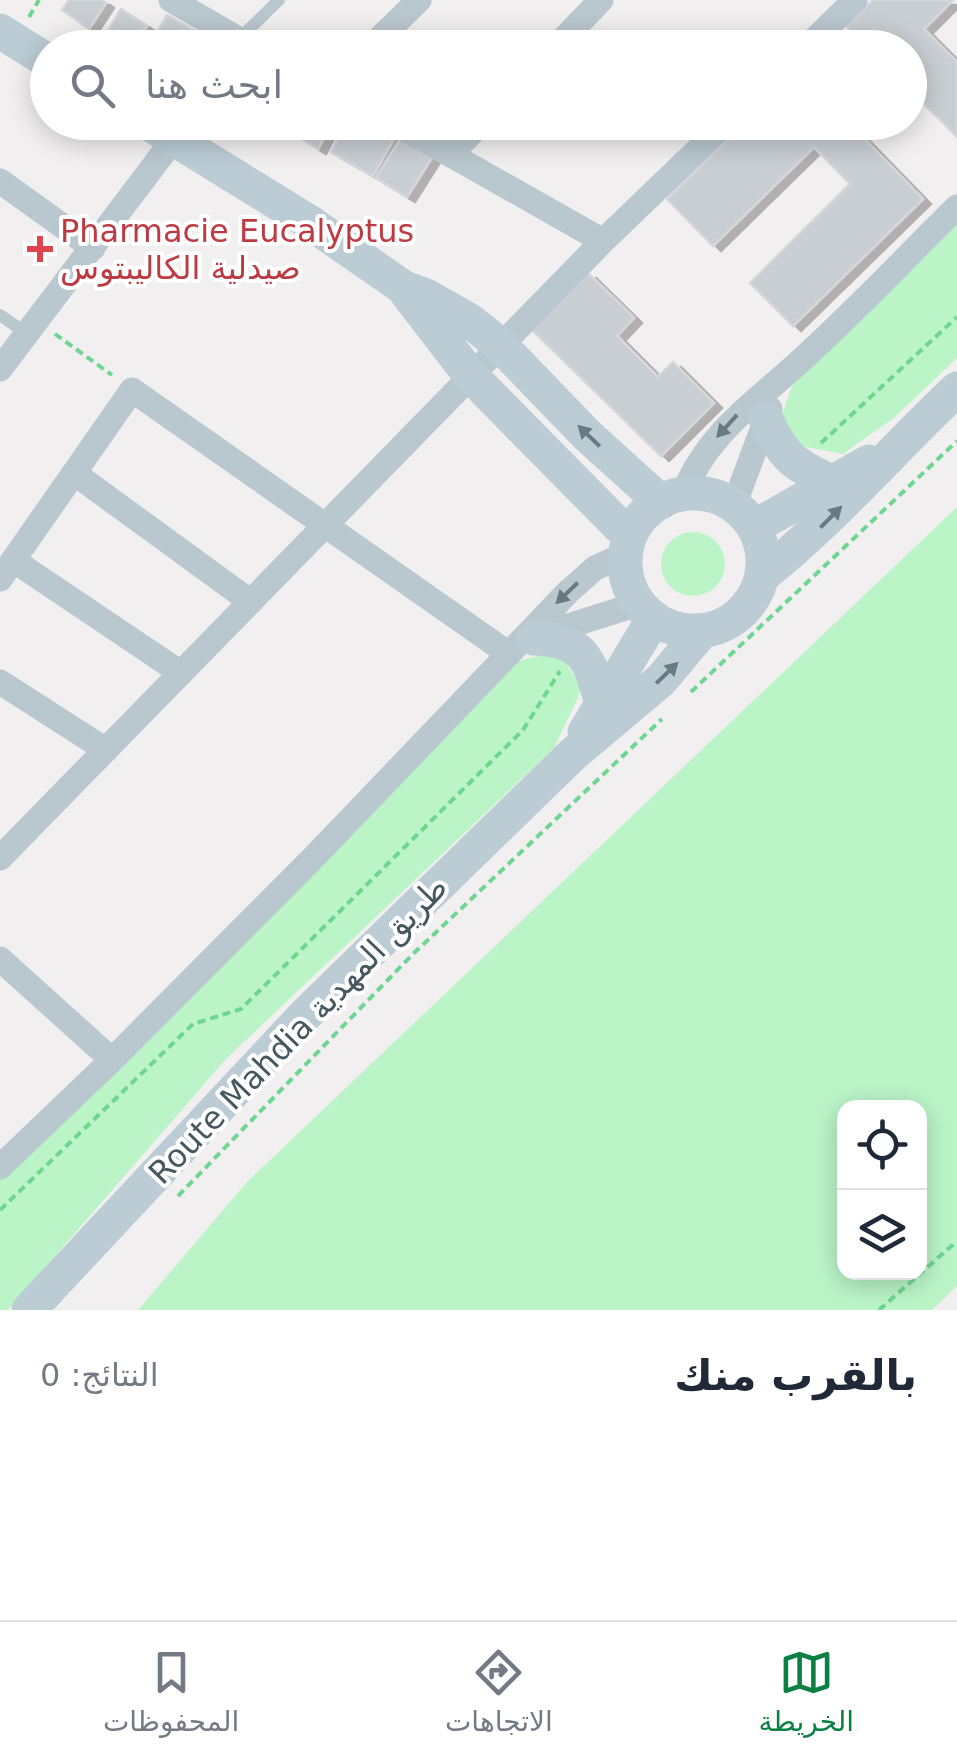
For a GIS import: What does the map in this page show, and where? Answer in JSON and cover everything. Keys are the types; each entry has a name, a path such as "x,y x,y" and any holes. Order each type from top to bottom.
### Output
{"street":[{"path":"171,0 224,30"},
{"path":"388,30 419,0"},
{"path":"572,30 601,0"},
{"path":"824,30 855,0"},
{"path":"0,31 30,50"},
{"path":"0,369 93,248 155,140"},
{"path":"175,140 312,224 404,288 444,305 500,345 587,435 672,497 706,493 744,516 763,553 762,576 754,596 741,613 723,625 702,631 680,630 646,611 625,575 627,546 638,520 672,497 739,413 787,373 957,207"},
{"path":"426,140 603,240"},
{"path":"452,154 465,140"},
{"path":"0,858 603,240 708,140"},
{"path":"0,181 93,248"},
{"path":"404,288 470,375 627,546"},
{"path":"744,516 766,418 787,373"},
{"path":"762,576 824,524 892,450 957,389"},
{"path":"181,673 4,564 132,390 327,524 521,645 563,640 576,646 593,671 602,703"},
{"path":"766,418 786,457 832,482"},
{"path":"744,516 832,482 892,450"},
{"path":"74,473 251,602"},
{"path":"0,1167 315,856 584,576 627,546"},
{"path":"521,645 578,621 646,611"},
{"name":"Route Mahdia طريق المهدية","path":"572,755 646,611"},
{"name":"Route Mahdia طريق المهدية","path":"29,1310 305,1015 572,755 661,680 702,631"},
{"path":"0,682 106,750"},
{"path":"0,959 112,1060"}],"lane":[{"path":"257,30 279,0"},
{"path":"0,315 32,327"}],"path":[{"path":"797,466 957,317"},
{"path":"32,327 132,390"},
{"path":"685,698 957,442"},
{"path":"0,1210 194,1024 241,1010 523,730 576,646"},
{"path":"178,1196 413,954 671,711"},
{"path":"879,1310 957,1240"}],"green space":[{"path":"957,220 957,358 895,417 843,454 791,444 782,415 792,386"},
{"path":"957,507 957,1286 932,1310 138,1310 247,1182"},
{"path":"693,532 715,542 725,564 715,586 693,596 671,586 661,564 671,542"},
{"path":"558,650 582,689 554,748 226,1059 8,1310 0,1310 0,1178 513,663"}],"building":[{"path":"69,0 106,3 89,29 62,10"},
{"path":"873,0 953,0 925,30 850,30 846,26"},
{"path":"121,9 147,26 144,30 108,30"},
{"path":"167,15 193,30 158,30"},
{"path":"927,32 957,62 957,137 927,107"},
{"path":"304,140 323,140 318,149"},
{"path":"337,140 393,140 373,176 331,152"},
{"path":"400,140 433,156 407,197 376,178"},
{"path":"727,140 866,140 923,199 793,326 750,283 850,184 814,147 713,246 667,199"},
{"path":"588,273 634,318 617,336 658,377 673,362 714,403 661,456 532,330"}],"place":[{"name":"Pharmacie Eucalyptus صيدلية الكاليبتوس","path":"40,249"}]}
